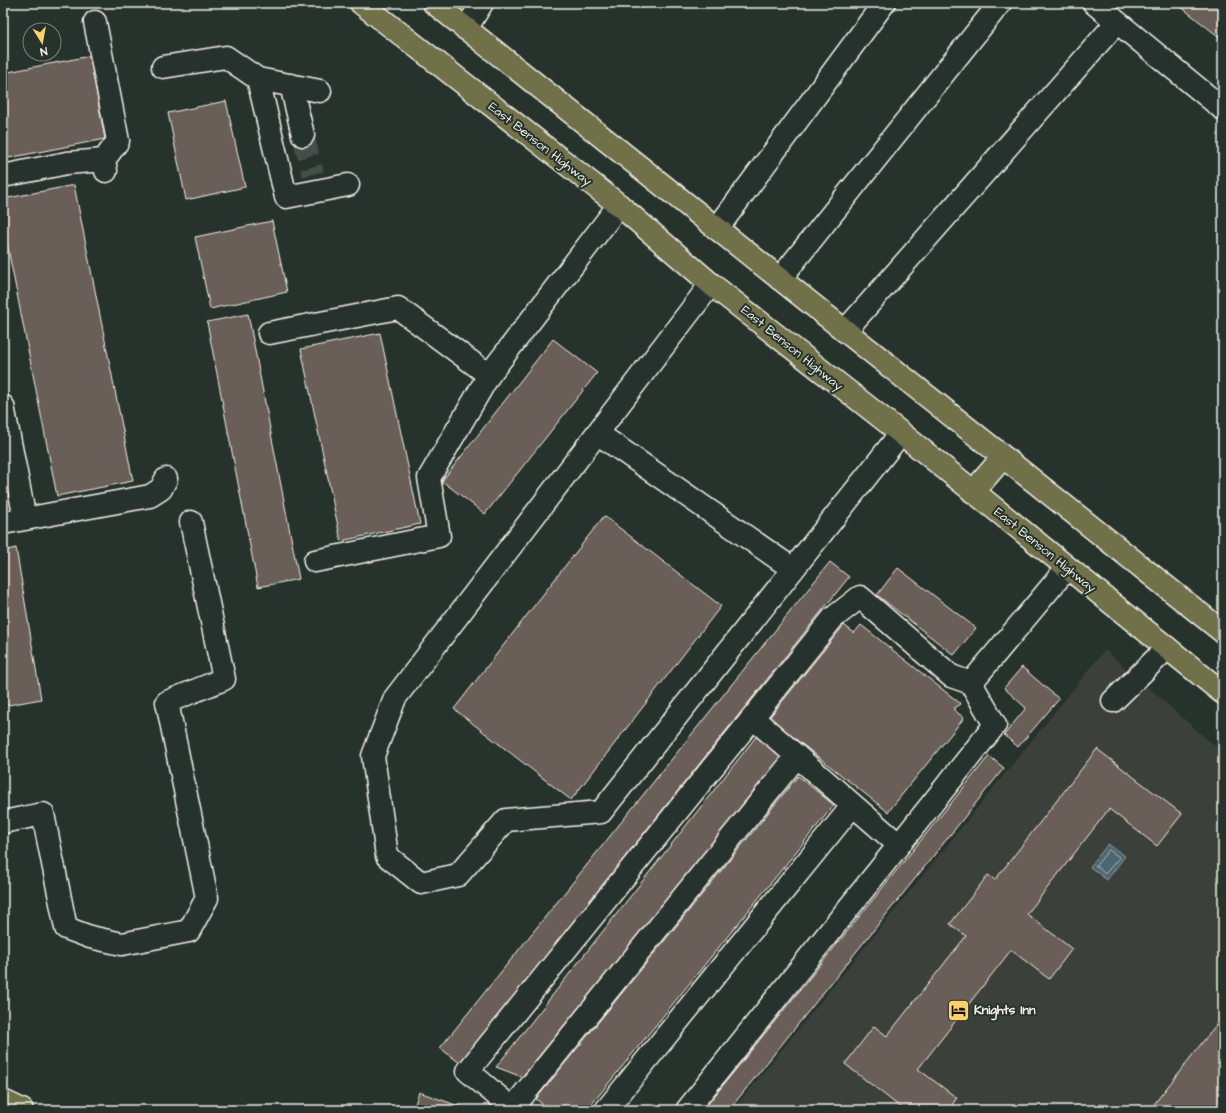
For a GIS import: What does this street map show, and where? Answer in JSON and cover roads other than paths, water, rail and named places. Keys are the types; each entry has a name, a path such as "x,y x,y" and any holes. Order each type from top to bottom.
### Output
{"main road":[{"name":"East Benson Highway","path":"361,3 619,206 711,284 900,433 1223,693"},
{"path":"434,3 1223,632"},
{"path":"973,492 1003,457"},
{"path":"3,1101 22,1110"}],"street":[{"path":"466,29 482,3"},
{"path":"717,229 884,3"},
{"path":"780,279 1000,3"},
{"path":"1094,3 1223,109"},
{"path":"3,176 67,163 105,165 118,141 95,22"},
{"path":"845,331 1117,22"},
{"path":"163,67 226,57 258,78 320,92"},
{"path":"258,78 286,197 315,183 348,186"},
{"path":"291,85 304,135"},
{"path":"315,561 439,536 429,478 489,376 619,206"},
{"path":"711,284 394,698 373,756 387,856 422,882 458,875 506,820 601,812 900,433"},
{"path":"270,333 398,308 489,376"},
{"path":"3,406 24,519"},
{"path":"597,433 793,570"},
{"path":"3,523 150,496 161,489 166,479"},
{"path":"3,822 43,814 66,928 90,937 122,944 189,931 207,898 167,702 224,679 191,522"},
{"path":"971,683 1067,568"},
{"path":"688,1110 996,725 971,683 951,676 860,596 833,618 468,1071 513,1109 797,756"},
{"path":"1113,702 1167,648"},
{"path":"753,718 899,845"},
{"path":"606,1110 853,805"}],"water":[{"path":"1108,844 1125,856 1107,880 1090,867"}],"tunnel":[{"path":"303,135 313,174"}],"place":[{"name":"Knights Inn","path":"959,1010"}]}
